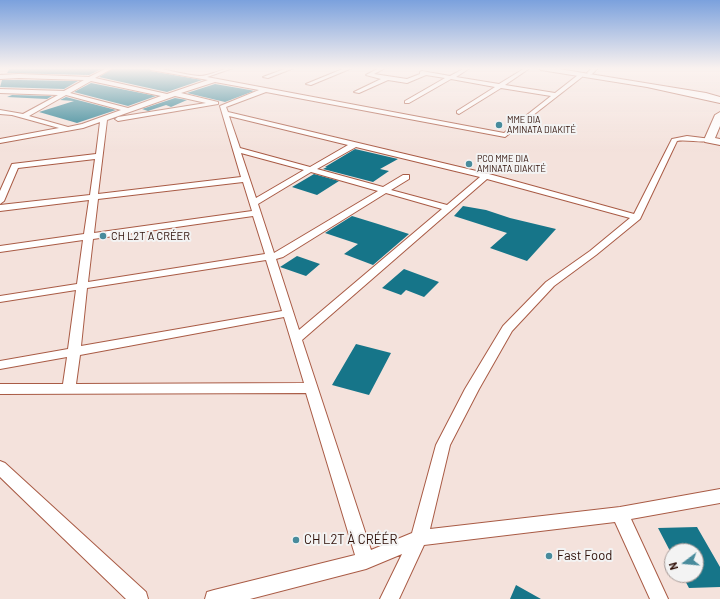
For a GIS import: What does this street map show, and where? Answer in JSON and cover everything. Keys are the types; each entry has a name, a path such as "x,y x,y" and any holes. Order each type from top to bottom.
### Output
{"street":[{"path":"24,116 60,96"},
{"path":"76,96 127,110"},
{"path":"0,141 83,126 104,120 167,96"},
{"path":"183,96 355,144 486,176 637,217"},
{"path":"104,120 222,107 250,96"},
{"path":"296,96 505,136 555,96"},
{"path":"407,102 418,96"},
{"path":"459,112 484,96"},
{"path":"706,96 720,100"},
{"path":"222,107 366,561"},
{"path":"0,112 24,116 69,128"},
{"path":"389,599 419,538 443,445 472,389 507,329 550,284 593,253 637,217 674,140 693,137 715,141 720,115"},
{"path":"69,389 104,120"},
{"path":"0,249 89,236 255,208 310,170 355,144"},
{"path":"236,149 448,208"},
{"path":"0,201 15,166 99,156"},
{"path":"296,339 486,176"},
{"path":"0,299 280,255 406,177"},
{"path":"0,208 246,179"},
{"path":"0,365 288,313"},
{"path":"0,389 312,388"},
{"path":"0,467 139,599"},
{"path":"214,599 366,561 419,538 620,514 720,496"},
{"path":"620,514 659,599"}],"building":[{"path":"10,96 52,96 47,99 7,97"},
{"path":"89,96 156,96 128,106"},
{"path":"199,96 241,96 225,102"},
{"path":"66,97 116,110 77,123 39,112 74,101 60,100"},
{"path":"175,98 187,100 171,107 166,105 148,111 142,109"},
{"path":"355,149 398,159 380,169 389,171 373,182 323,169"},
{"path":"314,174 339,181 317,195 292,187"},
{"path":"463,206 486,210 510,218 556,229 527,261 490,248 507,233 454,216"},
{"path":"352,216 409,234 373,265 344,254 358,244 325,233"},
{"path":"297,256 320,264 306,276 280,267"},
{"path":"404,269 439,282 424,297 406,290 401,295 382,288"},
{"path":"356,344 391,353 369,395 332,385"},
{"path":"697,527 720,567 720,587 689,588 686,583 704,583 704,543 666,543 658,528"},
{"path":"516,585 541,599 510,599"}],"place":[{"name":"MME DIA AMINATA DIAKITÉ","path":"499,125"},
{"name":"PCO MME DIA AMINATA DIAKITÉ","path":"469,164"},
{"name":"CH L2T A CRÉER","path":"103,236"},
{"name":"CH L2T À CRÉÉR","path":"296,540"},
{"name":"Fast Food","path":"549,556"}]}
